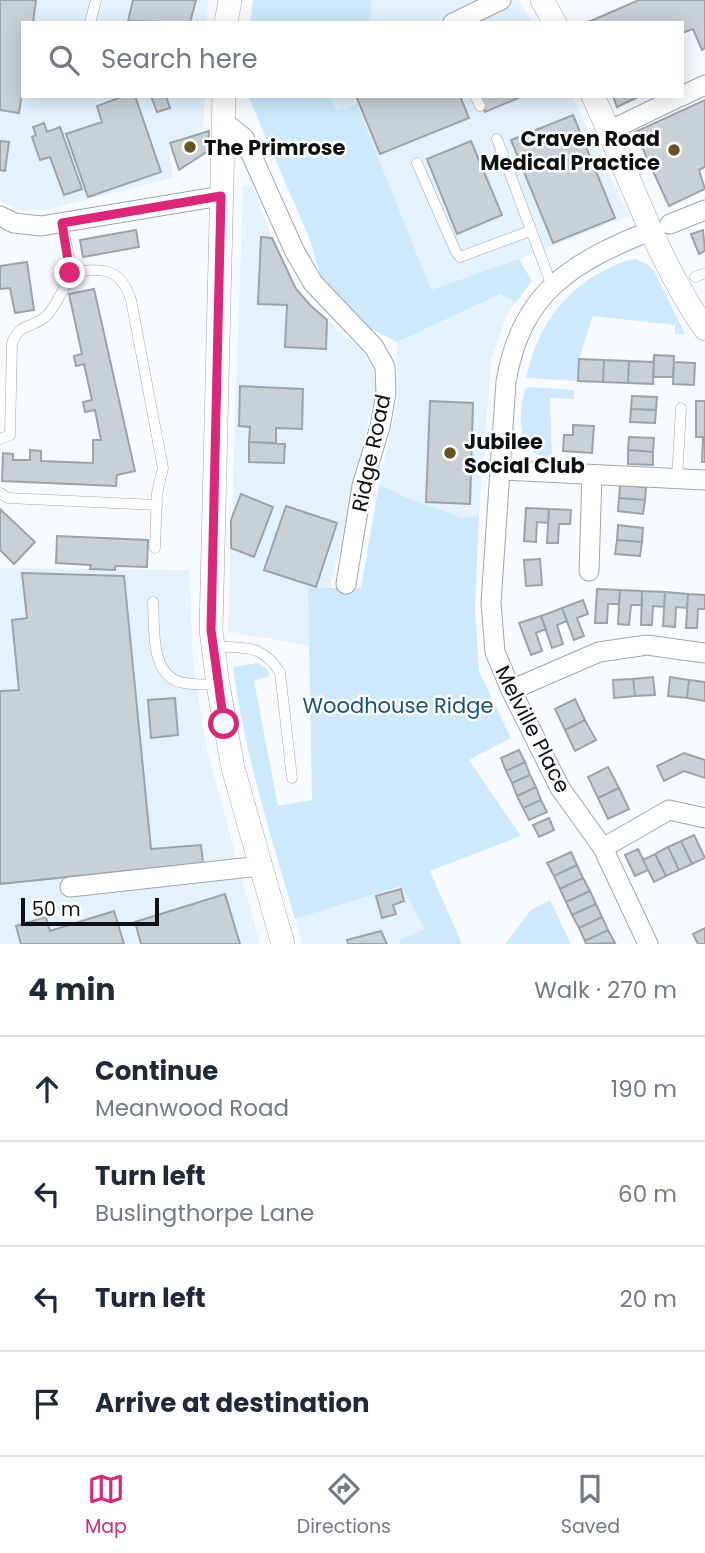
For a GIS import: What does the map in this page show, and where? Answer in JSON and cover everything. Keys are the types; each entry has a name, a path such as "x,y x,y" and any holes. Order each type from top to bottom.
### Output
{"street":[{"path":"226,21 230,0"},
{"path":"457,21 501,0"},
{"path":"542,0 554,21"},
{"path":"684,95 705,85"},
{"path":"225,98 211,630 233,768 282,944"},
{"path":"594,98 661,227 678,283 705,329"},
{"path":"609,131 678,98"},
{"name":"Ridge Road","path":"224,122 244,138 294,250 313,283 374,347 385,367 386,393 380,427 362,486 346,584"},
{"path":"0,216 14,223 41,226 221,196"},
{"name":"Melville Place","path":"648,944 603,848 559,788 511,691 495,652 491,603 506,382 510,356 521,327 544,293 567,273 600,251 705,210"},
{"path":"501,470 705,480"},
{"path":"589,571 592,475"},
{"path":"511,691 599,652 647,645 705,653"},
{"path":"603,848 669,810 705,818"},
{"path":"70,887 260,866"}],"lane":[{"path":"91,21 96,0"},
{"path":"497,139 552,286"},
{"path":"416,163 460,257 530,231"},
{"path":"0,439 10,435 12,343 16,333 24,326 46,318 53,310 70,273 62,223"},
{"path":"70,273 107,271 118,275 126,284 131,300 163,468 157,505 155,548"},
{"path":"677,479 681,408"},
{"path":"0,493 8,498 157,505"},
{"path":"153,602 157,659 168,676 181,683 218,685"},
{"path":"213,646 256,650 271,658 280,672 292,778"}],"shaded area":[{"path":"0,0 208,0 207,21 21,21 21,98 205,98 203,130 168,142 173,178 49,209 20,211 0,200"},
{"path":"372,0 518,0 532,21 370,21"},
{"path":"330,98 573,98 629,216 431,291 357,104 337,111"},
{"path":"243,185 252,185 272,238 296,289 311,306 361,349 372,368 376,390 330,588 308,589 309,646 228,631"},
{"path":"502,294 516,302 505,319 491,360 479,516 462,518 379,484 398,399 397,342"},
{"path":"0,568 189,570 193,659 206,747 260,944 0,944"},
{"path":"401,886 425,930 399,940 401,944 302,944 295,919"}],"green space":[{"path":"253,0 372,0 370,21 250,21"},
{"path":"249,98 330,98 337,111 357,104 431,290 519,259 532,281 516,302 501,294 397,342 367,327 321,278 310,240"},
{"path":"636,259 654,271 685,334 675,334 675,325 593,316 579,359 578,381 526,378 544,329 563,302 589,279 628,260"},
{"path":"525,389 574,390 574,399 550,398 552,458 540,456 532,450 522,433 521,411"},
{"name":"Woodhouse Ridge","path":"379,484 462,518 479,516 475,608 479,671 511,738 469,760 521,836 430,871 462,944 401,944 399,940 425,929 401,886 295,919 259,794 238,699 233,667 258,663 267,669 270,676 254,681 278,806 312,800 308,588 361,588"},
{"path":"550,900 571,944 505,944 531,910"}],"building":[{"path":"0,0 36,0 33,21 21,21 19,113 0,110"},
{"path":"133,0 196,0 191,21 128,21"},
{"path":"639,0 705,0 705,48 702,50 693,29 684,32 684,21 591,21"},
{"path":"119,98 136,98 161,172 88,197 66,134 102,122 97,106"},
{"path":"152,98 167,98 170,108 157,112"},
{"path":"357,98 461,98 469,118 380,154"},
{"path":"479,98 518,98 485,112"},
{"path":"614,98 636,98 617,107"},
{"name":"Craven Road Medical Practice","path":"705,100 705,167 699,170 705,189 669,206 635,132"},
{"path":"573,115 615,218 553,243 511,140"},
{"path":"44,123 47,132 60,127 82,189 64,195 50,157 40,160 32,137 36,135 33,127"},
{"name":"The Primrose","path":"209,131 208,151 179,170 170,143"},
{"path":"0,141 9,142 5,171 0,170"},
{"path":"471,141 502,215 457,234 427,159"},
{"path":"136,230 139,247 83,257 80,240"},
{"path":"703,230 705,251 699,254 691,234"},
{"path":"261,237 272,238 296,289 327,320 326,349 285,347 287,305 258,304"},
{"path":"27,262 34,310 15,313 10,288 0,289 0,266"},
{"path":"94,289 135,471 117,475 116,486 2,481 3,453 13,454 13,460 30,460 30,450 41,451 41,461 93,463 93,440 101,440 95,410 85,412 83,402 92,400 84,364 76,366 74,356 82,354 69,294"},
{"path":"654,355 674,356 673,377 653,377"},
{"path":"579,359 604,360 603,382 578,381"},
{"path":"604,360 629,361 628,383 603,382"},
{"path":"629,361 654,362 653,384 628,383"},
{"path":"674,362 695,363 694,385 673,384"},
{"path":"240,386 303,389 302,429 276,428 276,443 249,442 250,427 239,426"},
{"path":"632,396 657,397 656,410 631,409"},
{"name":"Jubilee Social Club","path":"430,401 473,403 470,504 426,502"},
{"path":"696,401 705,401 705,462 702,462 703,437 696,437"},
{"path":"631,409 656,410 655,423 630,422"},
{"path":"573,425 594,426 592,453 563,451 564,435 573,435"},
{"path":"629,437 654,438 653,452 628,450"},
{"path":"249,442 285,444 284,463 249,462"},
{"path":"628,450 653,452 653,465 628,464"},
{"path":"620,485 646,487 645,500 619,498"},
{"path":"241,494 273,507 254,557 231,548 231,520"},
{"path":"619,498 645,500 643,514 618,511"},
{"path":"286,506 337,523 316,587 264,570"},
{"path":"526,508 549,509 548,523 537,522 536,542 524,541"},
{"path":"0,509 35,542 14,564 0,550"},
{"path":"549,509 571,510 570,524 559,524 558,543 547,543"},
{"path":"618,525 643,528 642,542 617,540"},
{"path":"57,536 148,540 147,567 115,566 115,570 90,569 91,565 56,563"},
{"path":"617,540 642,542 640,556 615,554"},
{"path":"540,559 542,585 526,586 524,560"},
{"path":"22,573 124,576 151,849 201,845 203,863 0,884 0,691 19,690 12,620 27,618"},
{"path":"597,589 620,590 619,604 608,604 607,623 595,623"},
{"path":"620,590 642,591 642,605 631,605 629,625 618,624"},
{"path":"642,591 665,592 664,607 653,606 652,625 641,625"},
{"path":"665,592 688,594 687,608 676,607 675,627 663,626"},
{"path":"688,594 705,595 705,609 698,609 697,628 686,628"},
{"path":"583,600 588,614 577,618 584,636 574,640 562,608"},
{"path":"562,608 567,621 557,625 563,644 552,648 541,616"},
{"path":"541,616 546,629 536,633 542,651 531,655 519,623"},
{"path":"653,677 655,695 635,696 633,679"},
{"path":"670,677 689,680 687,698 668,696"},
{"path":"633,679 635,696 614,698 613,680"},
{"path":"689,680 705,682 705,701 687,698"},
{"path":"175,698 178,735 151,738 148,700"},
{"path":"575,699 585,720 565,730 555,709"},
{"path":"585,720 596,740 575,751 565,730"},
{"path":"519,750 525,762 506,771 501,758"},
{"path":"684,753 705,760 705,778 684,771 664,781 657,766"},
{"path":"525,762 530,775 512,783 506,771"},
{"path":"608,767 619,788 598,798 588,777"},
{"path":"530,775 536,787 517,796 512,783"},
{"path":"536,787 541,800 523,808 517,796"},
{"path":"619,788 629,809 608,819 598,798"},
{"path":"541,800 547,812 529,820 523,808"},
{"path":"549,818 554,830 539,837 533,825"},
{"path":"694,835 705,858 692,864 681,841"},
{"path":"681,841 692,864 679,870 668,847"},
{"path":"668,847 679,870 666,876 655,854"},
{"path":"638,849 648,870 635,876 625,855"},
{"path":"571,852 577,865 554,876 547,863"},
{"path":"655,854 666,876 654,882 643,860"},
{"path":"577,865 583,878 560,889 554,876"},
{"path":"583,878 590,891 566,902 560,889"},
{"path":"401,889 404,901 393,905 396,914 382,918 376,896"},
{"path":"590,891 596,904 572,915 566,902"},
{"path":"225,894 240,944 141,944 135,922"},
{"path":"596,904 602,917 579,928 572,915"},
{"path":"114,911 124,944 21,944 16,926 46,917 50,931"},
{"path":"602,917 608,930 585,941 579,928"},
{"path":"705,928 705,944 698,944 693,934"},
{"path":"608,930 615,943 586,944 585,941"},
{"path":"381,931 387,944 348,944 347,940"}],"place":[{"name":"The Primrose","path":"190,147"},
{"name":"Craven Road Medical Practice","path":"674,150"},
{"name":"Jubilee Social Club","path":"450,453"}],"route":[{"path":"70,273 62,223 221,196 211,630 224,724"}]}
